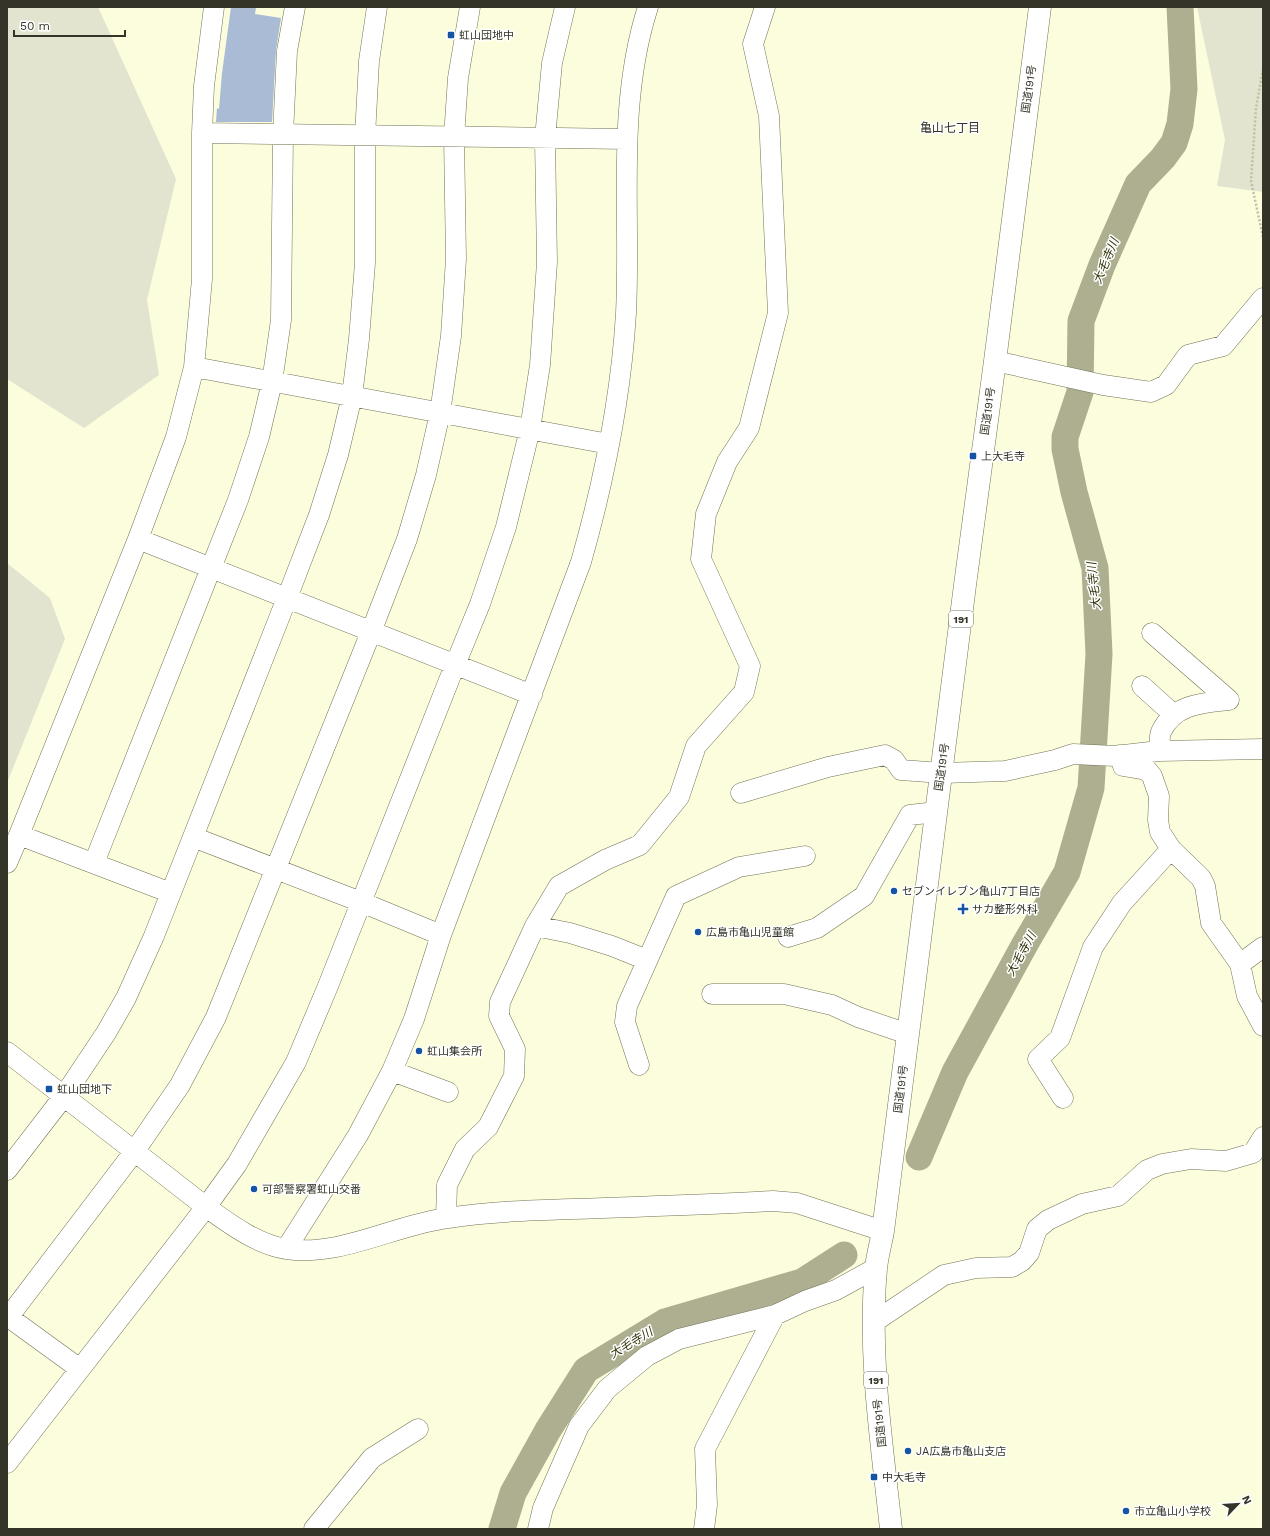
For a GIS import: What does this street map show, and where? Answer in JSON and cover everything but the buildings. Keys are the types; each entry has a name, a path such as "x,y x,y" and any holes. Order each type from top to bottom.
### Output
{"highway":[{"name":"国道191号","path":"890,1529 877,1392 874,1322 876,1268 883,1230 1040,7"}],"street":[{"path":"7,863 20,835 138,539 176,437 194,367 202,279 202,133 204,86 214,7"},
{"path":"94,863 238,500 259,437 272,382 281,320 283,134 287,51 295,7"},
{"path":"7,1170 64,1096 106,1033 126,998 171,894 287,598 319,515 338,456 352,396 359,339 365,263 364,136 369,61 377,7"},
{"path":"80,1369 8,1317 134,1152 180,1085 216,1017 371,632 407,538 426,475 440,413 451,336 456,259 454,137 458,78 470,7"},
{"path":"7,1463 206,1207 237,1164 296,1062 328,986 454,665 480,604 506,527 530,429 540,365 547,262 545,138 552,64 565,7"},
{"path":"286,1249 358,1135 392,1071 414,1019 441,936 581,562 597,506 621,379 626,313 628,237 626,139 628,108 635,60 648,7"},
{"path":"446,1218 447,1185 465,1149 488,1127 514,1076 515,1049 499,1016 500,1002 535,926 559,886 605,860 640,845 679,797 696,746 744,692 750,666 701,559 706,514 727,462 749,428 778,312 769,116 753,44 765,7"},
{"path":"202,133 626,139"},
{"path":"995,361 1103,385 1151,392 1166,385 1188,356 1196,352 1223,346 1263,298"},
{"path":"194,367 609,444"},
{"path":"138,539 532,695"},
{"path":"1152,633 1229,700 1197,704 1173,714 1161,733 1159,751"},
{"path":"1142,686 1173,714"},
{"path":"740,793 828,767 885,755 894,760 901,770 942,773 1005,770 1055,760 1073,754 1118,756 1159,751 1263,749"},
{"path":"1118,756 1122,766 1147,770 1152,776 1159,796 1158,820 1160,832 1171,849 1201,878 1205,886 1211,923 1240,964 1247,996 1263,1026"},
{"path":"788,937 817,928 864,896 910,815 936,812"},
{"path":"20,835 171,894"},
{"path":"193,837 361,902 441,936"},
{"path":"1063,1098 1038,1059 1060,1038 1092,947 1122,903 1171,849"},
{"path":"639,1065 625,1022 627,1006 676,896 740,867 805,856"},
{"path":"535,926 570,933 612,946 647,960"},
{"path":"1240,964 1263,947"},
{"path":"712,994 784,994 832,1005 858,1018 908,1034"},
{"path":"7,1052 206,1207 256,1239 286,1249 321,1250 350,1245 417,1224 446,1218 499,1212 773,1201 797,1203 883,1230"},
{"path":"392,1071 448,1092"},
{"path":"874,1322 944,1275 976,1268 1012,1267 1022,1261 1029,1253 1037,1229 1048,1220 1082,1204 1118,1196 1147,1170 1162,1164 1192,1159 1226,1161 1253,1153 1263,1137"},
{"path":"538,1529 543,1508 579,1426 607,1389 647,1356 679,1338 775,1315 805,1301 836,1290 876,1268"},
{"path":"704,1529 707,1505 705,1449 713,1431 775,1315"},
{"path":"314,1529 372,1458 418,1429"}],"path":[{"path":"1263,69 1256,108 1251,181 1263,237"}],"green space":[{"path":"7,7 98,7 176,179 147,300 159,375 84,428 7,379"},
{"path":"1197,7 1263,7 1263,192 1217,186 1225,140"},
{"path":"7,563 50,598 65,639 7,783"}],"waterway":[{"name":"大毛寺川","path":"919,1157 955,1072 1025,944 1067,872 1091,788 1099,654 1095,568 1074,492 1065,449 1065,437 1080,392 1081,321 1102,265 1138,184 1163,158 1174,143 1180,124 1184,89 1180,7"},
{"name":"大毛寺川","path":"502,1529 513,1493 548,1430 586,1370 665,1322 802,1282 844,1255"}],"place":[{"name":"虹山団地中","path":"451,35"},
{"name":"上大毛寺","path":"973,456"},
{"name":"セブンイレブン亀山7丁目店","path":"894,891"},
{"name":"サカ整形外科","path":"963,909"},
{"name":"広島市亀山児童館","path":"698,932"},
{"name":"虹山集会所","path":"419,1051"},
{"name":"虹山団地下","path":"49,1089"},
{"name":"可部警察署虹山交番","path":"254,1189"},
{"name":"JA広島市亀山支店","path":"908,1451"},
{"name":"中大毛寺","path":"874,1477"},
{"name":"市立亀山小学校","path":"1126,1511"}],"district":[{"name":"亀山七丁目","path":"950,128"}]}
